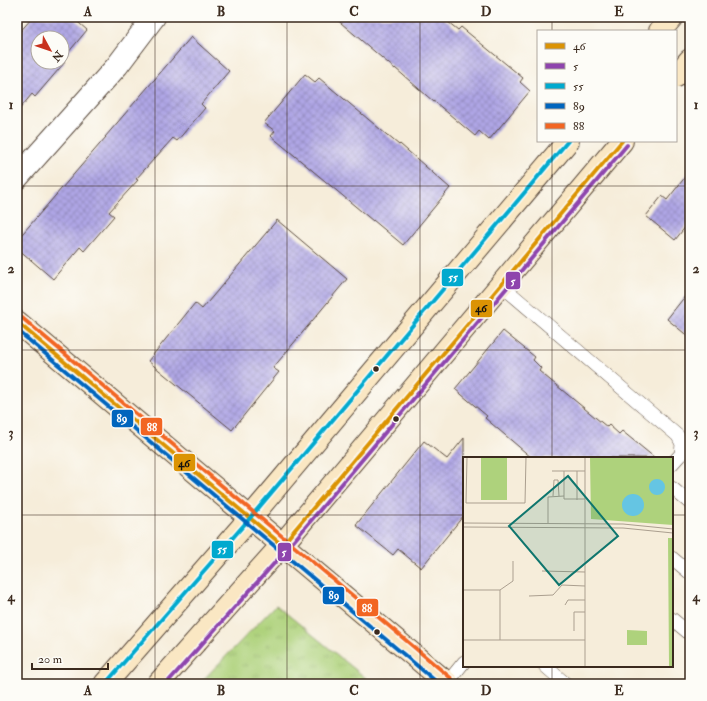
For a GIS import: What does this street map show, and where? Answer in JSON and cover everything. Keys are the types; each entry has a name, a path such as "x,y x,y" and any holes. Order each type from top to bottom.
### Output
{"main road":[{"path":"661,30 672,17"},
{"path":"677,75 690,60"},
{"path":"105,684 250,518 567,142"},
{"path":"158,684 282,545 621,142"},
{"path":"17,322 447,684"}],"street":[{"path":"17,178 117,66 154,17"}],"lane":[{"path":"500,285 678,436 682,444 681,454 673,463"},
{"path":"673,489 690,503"},
{"path":"673,559 690,573"},
{"path":"673,620 690,634"},
{"path":"447,684 463,663"},
{"path":"546,667 566,684"}],"green space":[{"path":"276,605 373,684 199,684"}],"building":[{"path":"33,17 72,17 87,30 70,50 70,30 30,30 30,70 58,70 35,97 32,94 17,112 17,35"},
{"path":"334,17 442,17 458,30 461,27 523,78 520,82 530,91 489,140 479,131 475,136"},
{"path":"191,37 229,71 201,104 205,108 177,141 173,138 109,212 114,216 84,251 80,247 53,279 17,248 17,240"},
{"path":"305,74 315,82 319,78 399,145 400,144 450,188 403,245 271,136 275,131 264,123"},
{"path":"690,171 690,221 675,240 646,216 662,196 667,200"},
{"path":"277,220 347,279 273,368 279,372 232,430 148,361 195,303 202,309"},
{"path":"690,290 690,338 667,319"},
{"path":"503,331 535,357 533,360 541,368 539,371 607,427 609,425 619,434 622,431 654,457 531,457 485,418 487,416 455,389"},
{"path":"464,438 463,516 421,568 398,549 393,555 356,525 424,441 447,459"}],"transit line":[{"name":"55","path":"105,684 250,518 567,142"},
{"name":"46","path":"17,322 282,545 621,142"},
{"name":"5","path":"166,684 287,549 627,145"},
{"name":"88","path":"21,317 452,679"},
{"name":"89","path":"17,330 439,684"}]}
